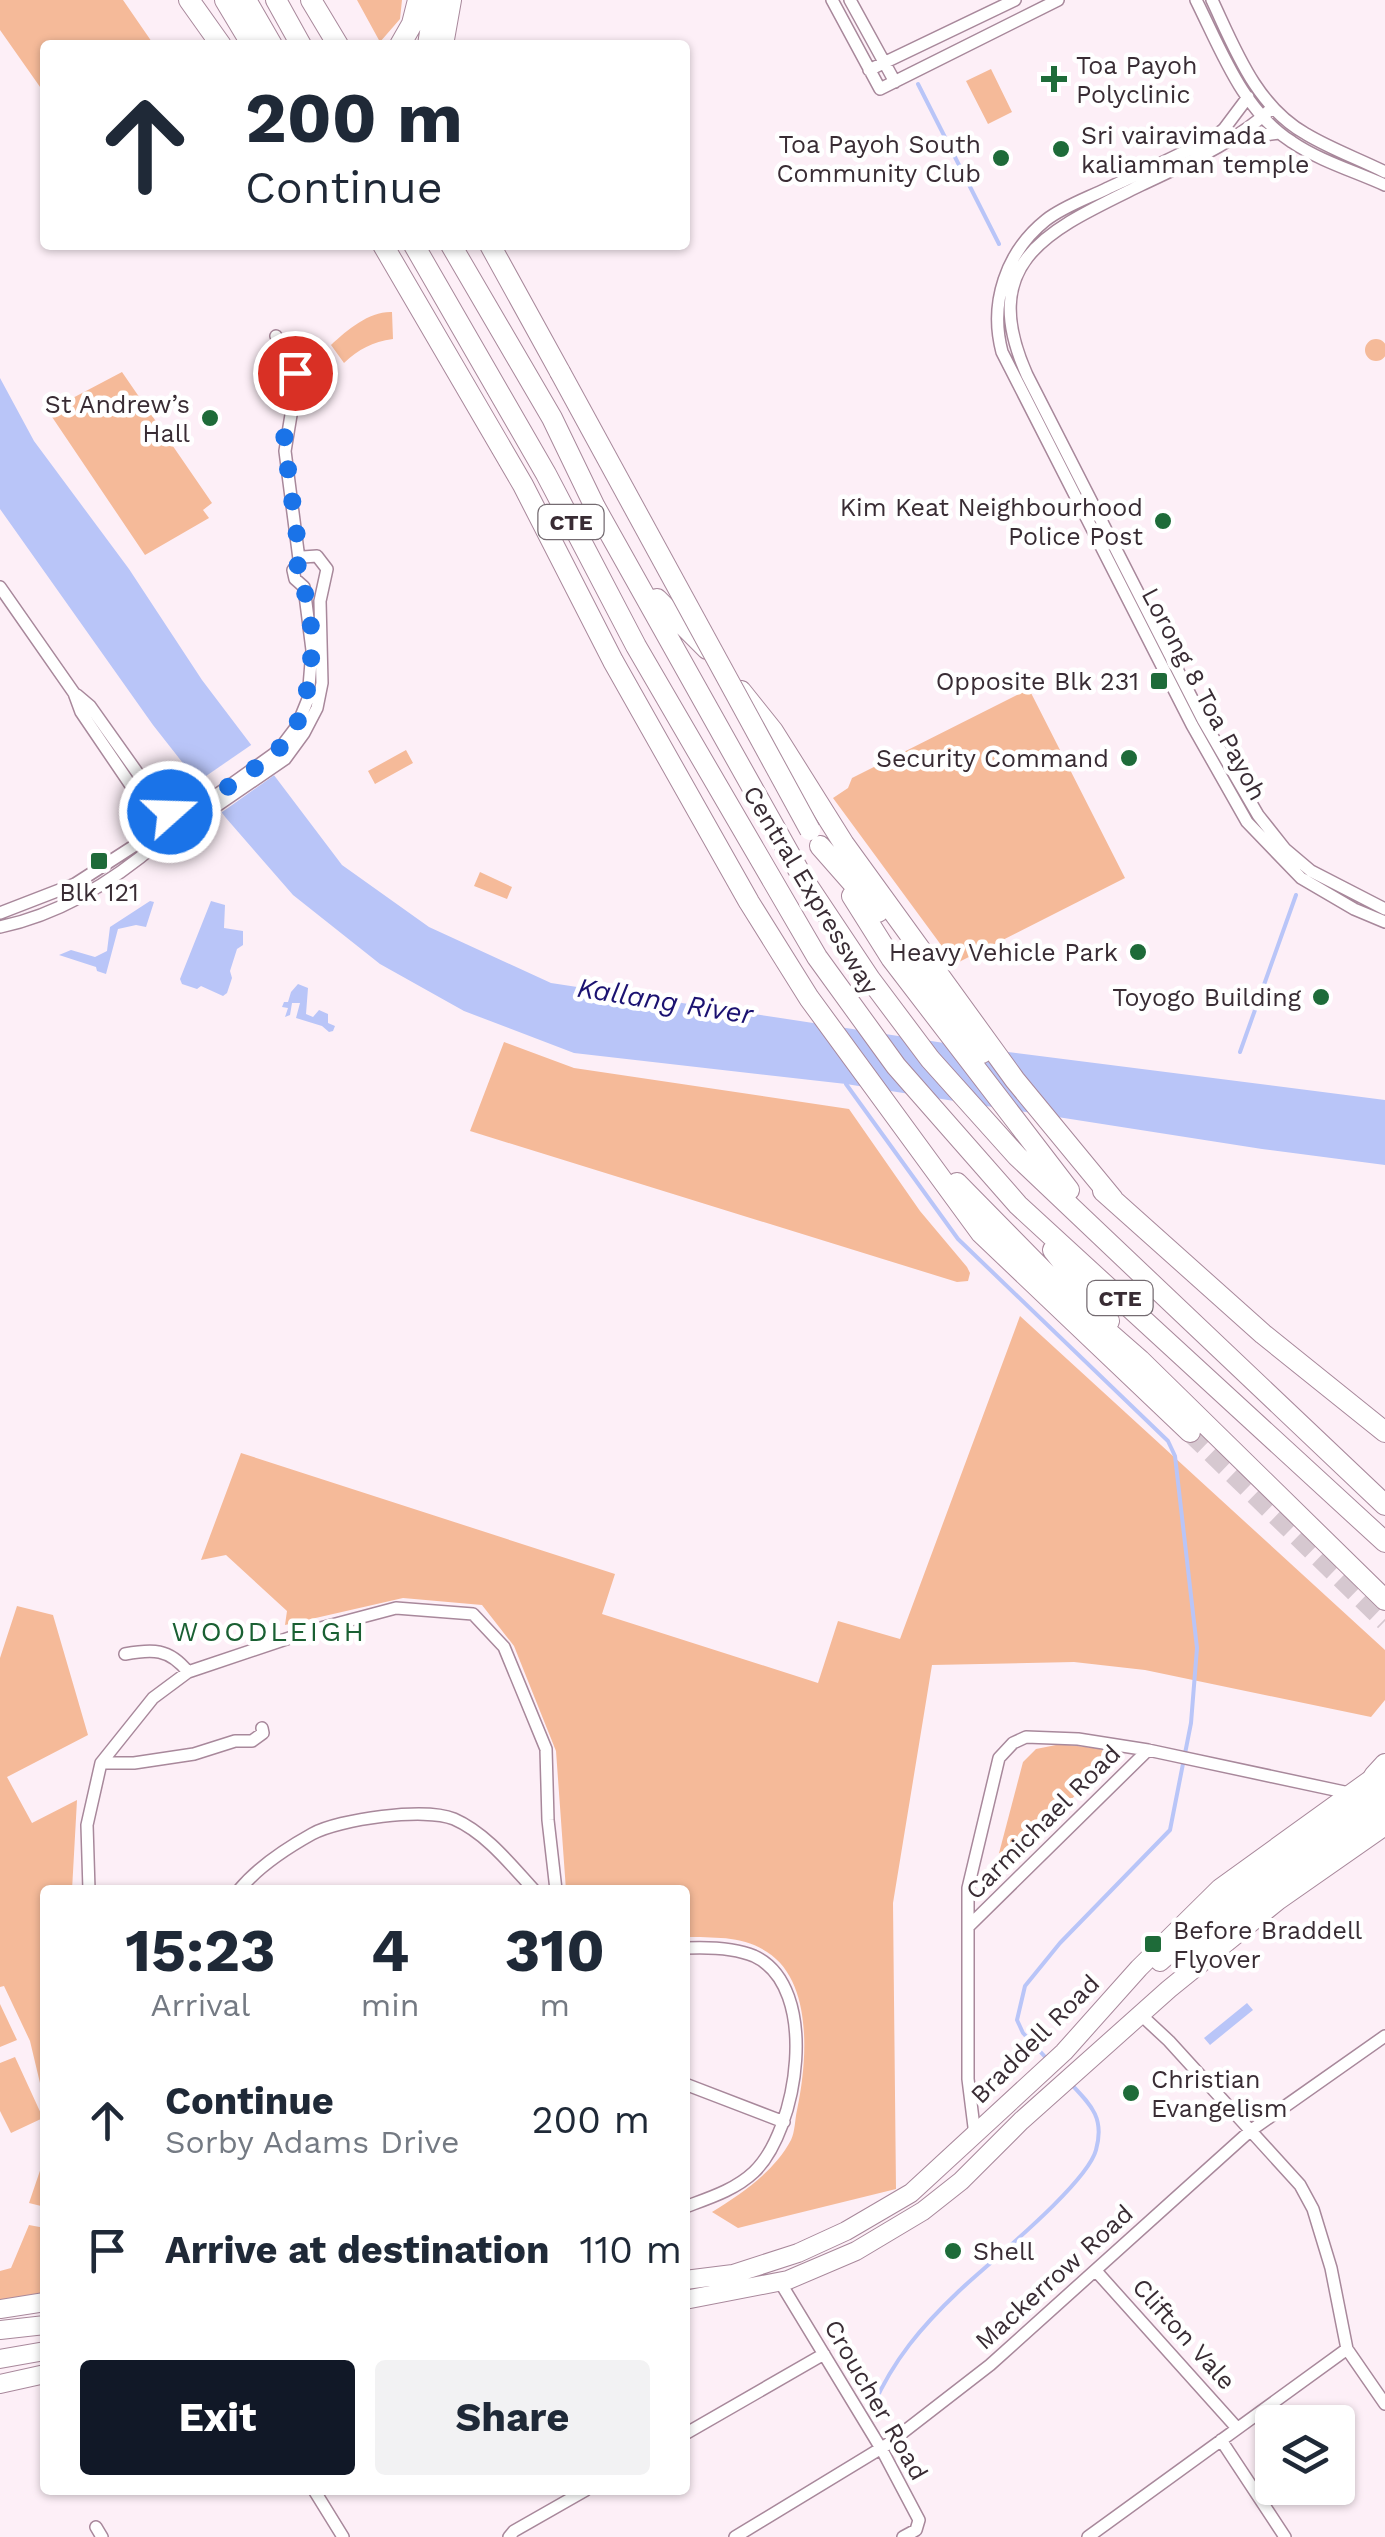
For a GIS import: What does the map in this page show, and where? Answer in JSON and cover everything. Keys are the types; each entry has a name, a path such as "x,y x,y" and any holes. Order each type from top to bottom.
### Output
{"highway":[{"path":"189,0 217,40"},
{"path":"225,0 249,40"},
{"path":"246,0 269,40"},
{"path":"276,0 298,40"},
{"path":"311,0 335,40"},
{"path":"403,40 418,0"},
{"path":"429,40 436,0"},
{"path":"444,40 452,0"},
{"path":"387,250 522,485 613,662 809,998 980,1233 1190,1432"},
{"name":"Central Expressway","path":"417,250 546,474 636,646 836,986 896,1066 1018,1205 1385,1542"},
{"name":"Central Expressway","path":"455,250 552,418 595,507 804,880 870,979 930,1059 1021,1147"},
{"path":"493,250 815,838 1015,1080 1062,1144 1112,1199 1263,1334 1385,1432"},
{"path":"595,507 611,520 661,607 698,638 773,731 844,844 1021,1147"},
{"path":"908,1130 1077,1305 1140,1360 1385,1600"},
{"name":"CTE","path":"1021,1147 1118,1250 1385,1505"},
{"path":"1018,1205 1140,1360"}],"main road":[{"name":"Braddell Road","path":"690,2299 780,2282 856,2251 923,2211 961,2181 1021,2121 1138,1968 1220,1888 1350,1793 1382,1775"},
{"path":"1061,2071 1230,1900 1330,1824 1382,1775"},
{"path":"1061,2071 1242,1911 1385,1807"},
{"name":"Braddell Road","path":"690,2279 733,2274 770,2263 846,2231 911,2193 975,2135 1140,2014 1270,1907 1385,1826"},
{"path":"0,2308 40,2303"},
{"path":"0,2330 40,2325"},
{"path":"0,2359 40,2352"},
{"path":"0,2384 40,2375"}],"street":[{"path":"832,0 880,89 1058,0"},
{"path":"850,0 895,82"},
{"path":"869,70 1015,0"},
{"path":"1196,0 1239,86 1262,118 1279,133 1322,158 1385,185"},
{"path":"1212,0 1252,82 1272,108 1302,132 1385,172"},
{"name":"Lorong 8 Toa Payoh","path":"1248,97 1214,137 1063,209 1035,230 1008,268 999,296 997,333 1002,352 1192,726 1248,822 1262,842 1301,878 1354,910 1385,922"},
{"name":"Lorong 8 Toa Payoh","path":"1272,108 1230,140 1070,221 1041,240 1029,254 1012,289 1011,322 1016,349 1196,705 1258,815 1285,849 1311,871 1385,908"},
{"path":"1230,140 1279,133"},
{"path":"276,336 297,378 284,439 300,559 294,575 304,588 312,650 308,699 282,755"},
{"path":"0,927 82,897 127,870 156,831 160,814 181,817 215,808 282,755 317,708 322,683 320,602 327,572 324,562 312,555 300,559"},
{"path":"304,588 323,583"},
{"path":"0,587 161,806 181,817"},
{"path":"74,692 81,712 156,831 170,843 179,840 181,817"},
{"path":"0,913 75,884 156,831"},
{"path":"90,1885 87,1825 101,1763 153,1698 188,1672 396,1608 473,1614 504,1647 546,1748 555,1885"},
{"path":"125,1654 155,1648 170,1655 188,1672"},
{"name":"Carmichael Road","path":"975,2135 968,2079 968,1888 1004,1750 1013,1742 1038,1736 1148,1750 1350,1793"},
{"path":"101,1763 134,1763 194,1754 235,1741"},
{"name":"Carmichael Road","path":"969,1926 1148,1750"},
{"path":"243,1885 253,1873 315,1832 404,1812 453,1819 496,1849 529,1885"},
{"path":"690,1948 716,1947 756,1957 782,1982 796,2027 794,2076 781,2133 755,2172 725,2192 690,2204"},
{"path":"1140,2014 1300,2185 1313,2210 1331,2268 1347,2349 1385,2404"},
{"name":"Mackerrow Road","path":"735,2537 882,2450 990,2364 1250,2131 1385,2036"},
{"path":"690,2086 784,2122"},
{"name":"Clifton Vale","path":"1096,2272 1238,2428"},
{"name":"Croucher Road","path":"780,2282 882,2450 919,2520 916,2530 903,2537"},
{"name":"Clifton Vale","path":"1088,2537 1106,2532 1221,2440 1347,2349"},
{"path":"690,2431 824,2354"},
{"path":"1221,2440 1286,2537"},
{"path":"317,2495 342,2537"},
{"path":"509,2537 577,2495"}],"shaded area":[{"path":"0,0 123,0 151,40 40,40 40,87 0,30"},
{"path":"357,0 402,0 400,19 379,40"},
{"path":"991,69 1012,112 988,124 966,81"},
{"path":"392,312 393,339 366,347 344,363 331,345 368,318"},
{"path":"1368,342 1384,342 1384,358 1368,358"},
{"path":"122,372 212,503 203,510 209,518 145,555 48,411"},
{"path":"1029,689 1125,878 955,964 833,798 848,788 852,778"},
{"path":"406,750 413,763 375,784 368,771"},
{"path":"480,872 512,887 507,899 474,886"},
{"path":"504,1042 574,1068 849,1109 920,1211 967,1267 968,1281 957,1282 470,1131"},
{"path":"1020,1316 1385,1650 1385,1700 1371,1717 1145,1670 1074,1662 932,1665 893,1903 896,2189 738,2228 712,2212 766,2172 784,2152 794,2129 803,2070 803,2025 793,1983 782,1965 748,1943 690,1937 690,1885 566,1885 556,1751 514,1646 482,1605 403,1598 285,1625 287,1611 226,1555 201,1560 241,1453 615,1574 602,1614 818,1683 838,1621 900,1639"},
{"path":"17,1606 53,1615 88,1735 7,1777 32,1823 77,1800 72,1885 40,1885 40,2083 30,2041 4,1986 0,1987 0,1658"},
{"path":"1061,1744 1110,1750 1097,1774 993,1876 1023,1762 1036,1749"},
{"path":"0,2004 17,2040 0,2047"},
{"path":"15,2057 40,2111 40,2119 11,2133 0,2111 0,2063"},
{"path":"40,2171 40,2206 29,2203"},
{"path":"29,2225 40,2227 40,2296 0,2300 0,2271 11,2268"}],"water":[{"name":"Kallang River","path":"0,378 34,441 129,569 202,680 342,865 429,927 551,983 977,1048 1385,1100 1385,1165 846,1084 574,1053 464,1011 380,964 293,895 226,818 153,725 0,509"},
{"path":"211,901 225,905 224,928 243,931 243,945 237,949 230,971 232,978 223,996 201,986 197,989 182,984 180,979"},
{"path":"154,902 146,927 118,929 106,974 59,955 71,950 95,957 107,951 110,927"},
{"path":"298,984 308,988 306,1014 313,1017 319,1010 328,1014 328,1023 335,1026 333,1031 296,1018 300,1003 292,1003 290,1015 285,1017 288,1008 282,1007"},
{"path":"1247,2003 1253,2010 1210,2045 1204,2038"}],"pier":[{"path":"254,743 280,771 218,815 193,785"}],"waterway":[{"path":"918,84 999,244"},
{"path":"1240,1052 1296,895"},
{"path":"846,1084 958,1239 1168,1441 1175,1456 1197,1648 1191,1723 1170,1830 1060,1943 1025,1986 1017,2020 1023,2033 1047,2059"},
{"path":"873,2406 899,2358 932,2318 1057,2202 1089,2165 1099,2129 1090,2106 1071,2084"}],"tunnel":[{"path":"1190,1432 1385,1621"}],"place":[{"name":"Toa Payoh Polyclinic","path":"1054,79"},
{"name":"Sri vairavimada kaliamman temple","path":"1061,149"},
{"name":"Toa Payoh South Community Club","path":"1001,158"},
{"name":"St Andrew’s Hall","path":"210,418"},
{"name":"Kim Keat Neighbourhood Police Post","path":"1163,521"},
{"name":"Opposite Blk 231","path":"1159,681"},
{"name":"Security Command","path":"1129,758"},
{"name":"Blk 121","path":"99,861"},
{"name":"Heavy Vehicle Park","path":"1138,952"},
{"name":"Toyogo Building","path":"1321,997"},
{"name":"Before Braddell Flyover","path":"1153,1944"},
{"name":"Christian Evangelism","path":"1131,2093"},
{"name":"Shell","path":"953,2251"}],"district":[{"name":"WOODLEIGH","path":"269,1631"}],"route":[{"path":"170,812 185,813 278,751 298,726 308,699 312,650 304,588 294,575 294,566 300,559 284,439 295,373"}]}
